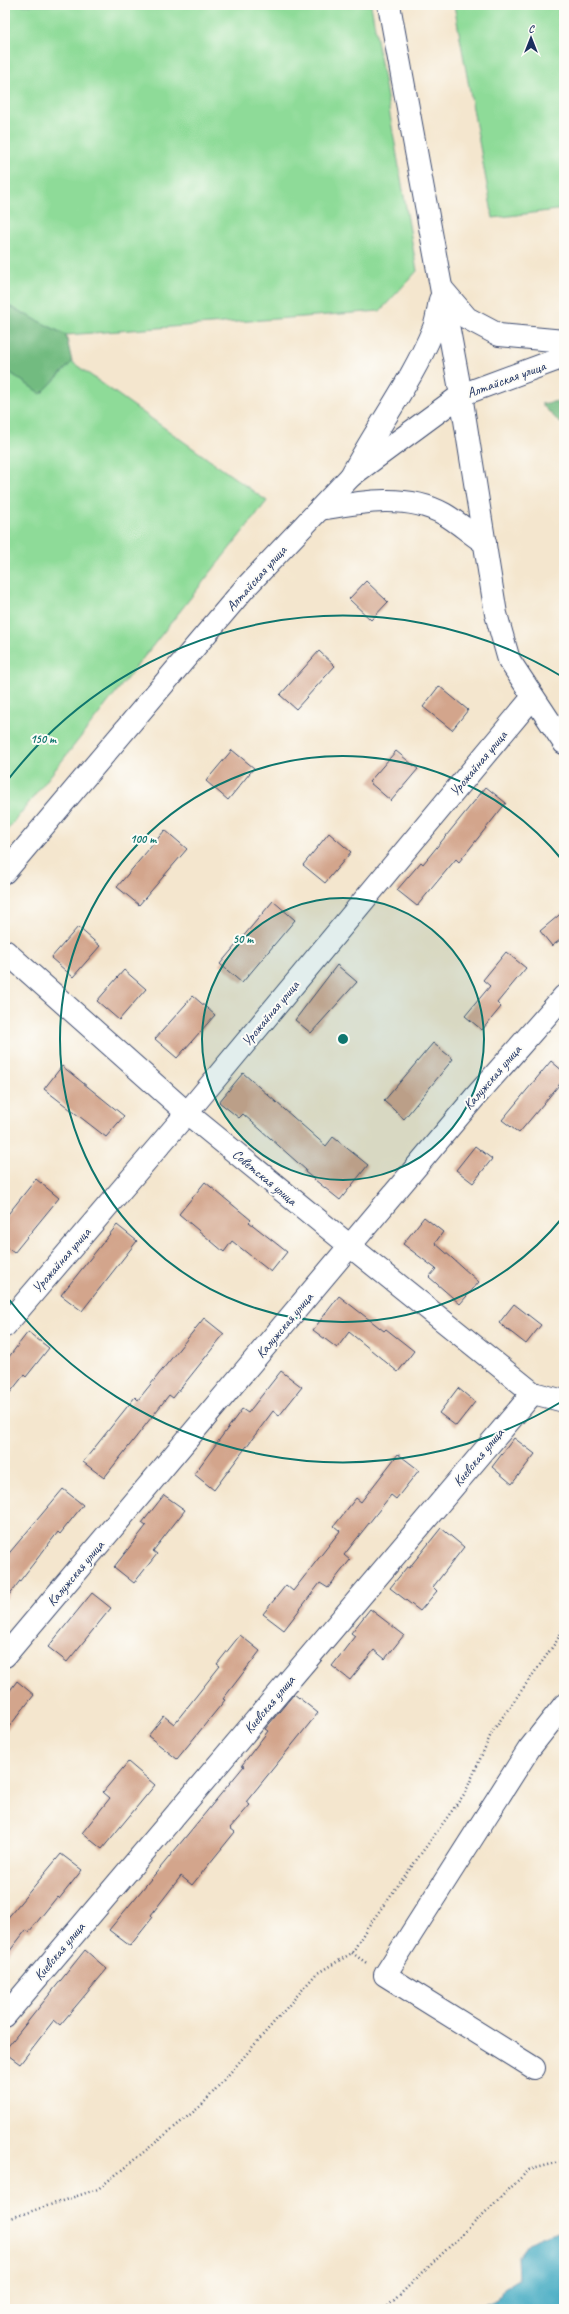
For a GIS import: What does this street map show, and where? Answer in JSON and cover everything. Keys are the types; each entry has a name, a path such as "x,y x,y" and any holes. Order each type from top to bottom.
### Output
{"street":[{"path":"389,5 461,395 496,614 509,660 564,743"},
{"path":"442,289 467,318 498,335 564,341"},
{"path":"350,476 371,438 405,385 434,329 442,289"},
{"name":"Алтайская улица","path":"5,872 244,589 350,476 461,395 564,357"},
{"path":"320,509 360,502 408,502 444,514 485,543"},
{"name":"Урожайная улица","path":"5,1326 187,1112 533,697"},
{"name":"Советская улица","path":"5,951 187,1112 350,1246 533,1393"},
{"name":"Калужская улица","path":"5,1656 474,1097 564,996"},
{"path":"533,1393 564,1401"},
{"name":"Киевская улица","path":"5,2016 533,1393"},
{"path":"534,2068 385,1975 529,1748 564,1705"}],"path":[{"path":"5,2218 8,2219 98,2189 202,2105 316,1974 352,1953 368,1928 466,1793 492,1732 556,1642 564,1627"},
{"path":"385,2309 529,2170 564,2161"}],"green space":[{"path":"5,5 371,5 417,271 380,311 66,335 7,306 5,304"},
{"path":"454,5 564,5 564,209 493,218"},
{"path":"5,304 66,335 72,362 41,394 5,369"},
{"path":"72,362 267,501 5,833 5,369 41,394"},
{"path":"564,400 564,422 560,423 541,404"}],"water":[{"path":"564,2228 564,2309 482,2309 484,2305 498,2299 503,2288 518,2279 517,2257 527,2243"}],"building":[{"path":"366,581 388,602 371,620 349,599"},
{"path":"319,651 335,666 296,709 280,695"},
{"path":"439,686 468,710 452,730 423,707"},
{"path":"232,750 254,768 228,800 206,781"},
{"path":"396,751 418,769 391,801 369,782"},
{"path":"486,787 506,803 459,862 456,859 417,906 397,890 421,862 423,864"},
{"path":"165,830 187,849 139,905 117,887"},
{"path":"329,833 351,852 325,883 303,865"},
{"path":"273,901 295,920 242,983 220,964"},
{"path":"564,911 564,937 552,946 540,931"},
{"path":"78,927 100,946 73,977 51,958"},
{"path":"506,952 526,968 497,1003 501,1007 482,1030 465,1016 490,986 483,980"},
{"path":"337,965 357,982 311,1033 295,1020"},
{"path":"124,970 146,989 119,1020 97,1001"},
{"path":"193,996 215,1015 177,1058 155,1039"},
{"path":"433,1043 453,1059 404,1119 384,1101"},
{"path":"551,1061 564,1072 564,1079 519,1133 502,1120"},
{"path":"62,1066 124,1116 106,1137 44,1089"},
{"path":"243,1073 326,1146 333,1137 368,1165 340,1200 305,1172 306,1170 243,1114 239,1118 219,1102"},
{"path":"475,1146 492,1159 473,1183 456,1170"},
{"path":"36,1179 59,1198 14,1253 5,1246 5,1218"},
{"path":"205,1182 251,1220 249,1222 287,1252 271,1272 232,1241 224,1252 179,1214"},
{"path":"424,1217 443,1232 435,1243 479,1282 460,1304 429,1277 436,1269 403,1244"},
{"path":"117,1225 137,1241 82,1311 61,1295"},
{"path":"339,1296 384,1331 386,1329 414,1351 398,1372 349,1332 337,1348 313,1330"},
{"path":"514,1304 541,1325 526,1344 499,1323"},
{"path":"204,1318 224,1334 173,1398 169,1395 104,1478 83,1462 135,1397 138,1400"},
{"path":"28,1332 49,1348 26,1377 24,1375 5,1399 5,1362"},
{"path":"281,1371 302,1387 279,1416 273,1411 214,1490 194,1474 242,1409 248,1413"},
{"path":"458,1388 475,1402 456,1426 439,1413"},
{"path":"514,1438 535,1454 512,1484 492,1467"},
{"path":"398,1454 419,1470 396,1499 391,1495 344,1555 350,1560 328,1588 320,1583 284,1630 263,1614 286,1585 293,1591 340,1531 334,1526 356,1498 361,1502"},
{"path":"63,1489 83,1505 60,1534 58,1532 5,1600 5,1558"},
{"path":"164,1495 185,1510 153,1551 157,1554 134,1583 114,1567 146,1526 142,1523"},
{"path":"441,1528 464,1547 433,1587 437,1591 420,1611 390,1588 407,1567 409,1568"},
{"path":"92,1593 111,1608 67,1662 48,1647"},
{"path":"370,1609 404,1635 385,1659 374,1650 350,1680 332,1666 355,1636 351,1633"},
{"path":"240,1635 260,1651 223,1699 225,1700 177,1759 148,1736 164,1716 174,1724 220,1666 217,1664"},
{"path":"17,1681 34,1695 5,1732 5,1697"},
{"path":"294,1694 318,1713 246,1802 250,1805 230,1828 235,1832 192,1885 181,1876 151,1915 153,1917 130,1946 109,1930 244,1766 242,1765 268,1731 265,1729"},
{"path":"128,1762 155,1785 102,1849 82,1833 110,1798 103,1792"},
{"path":"61,1854 82,1870 59,1899 57,1897 29,1932 26,1930 5,1957 5,1921"},
{"path":"85,1950 107,1969 60,2025 54,2020 20,2064 5,2053 5,2050"}]}
